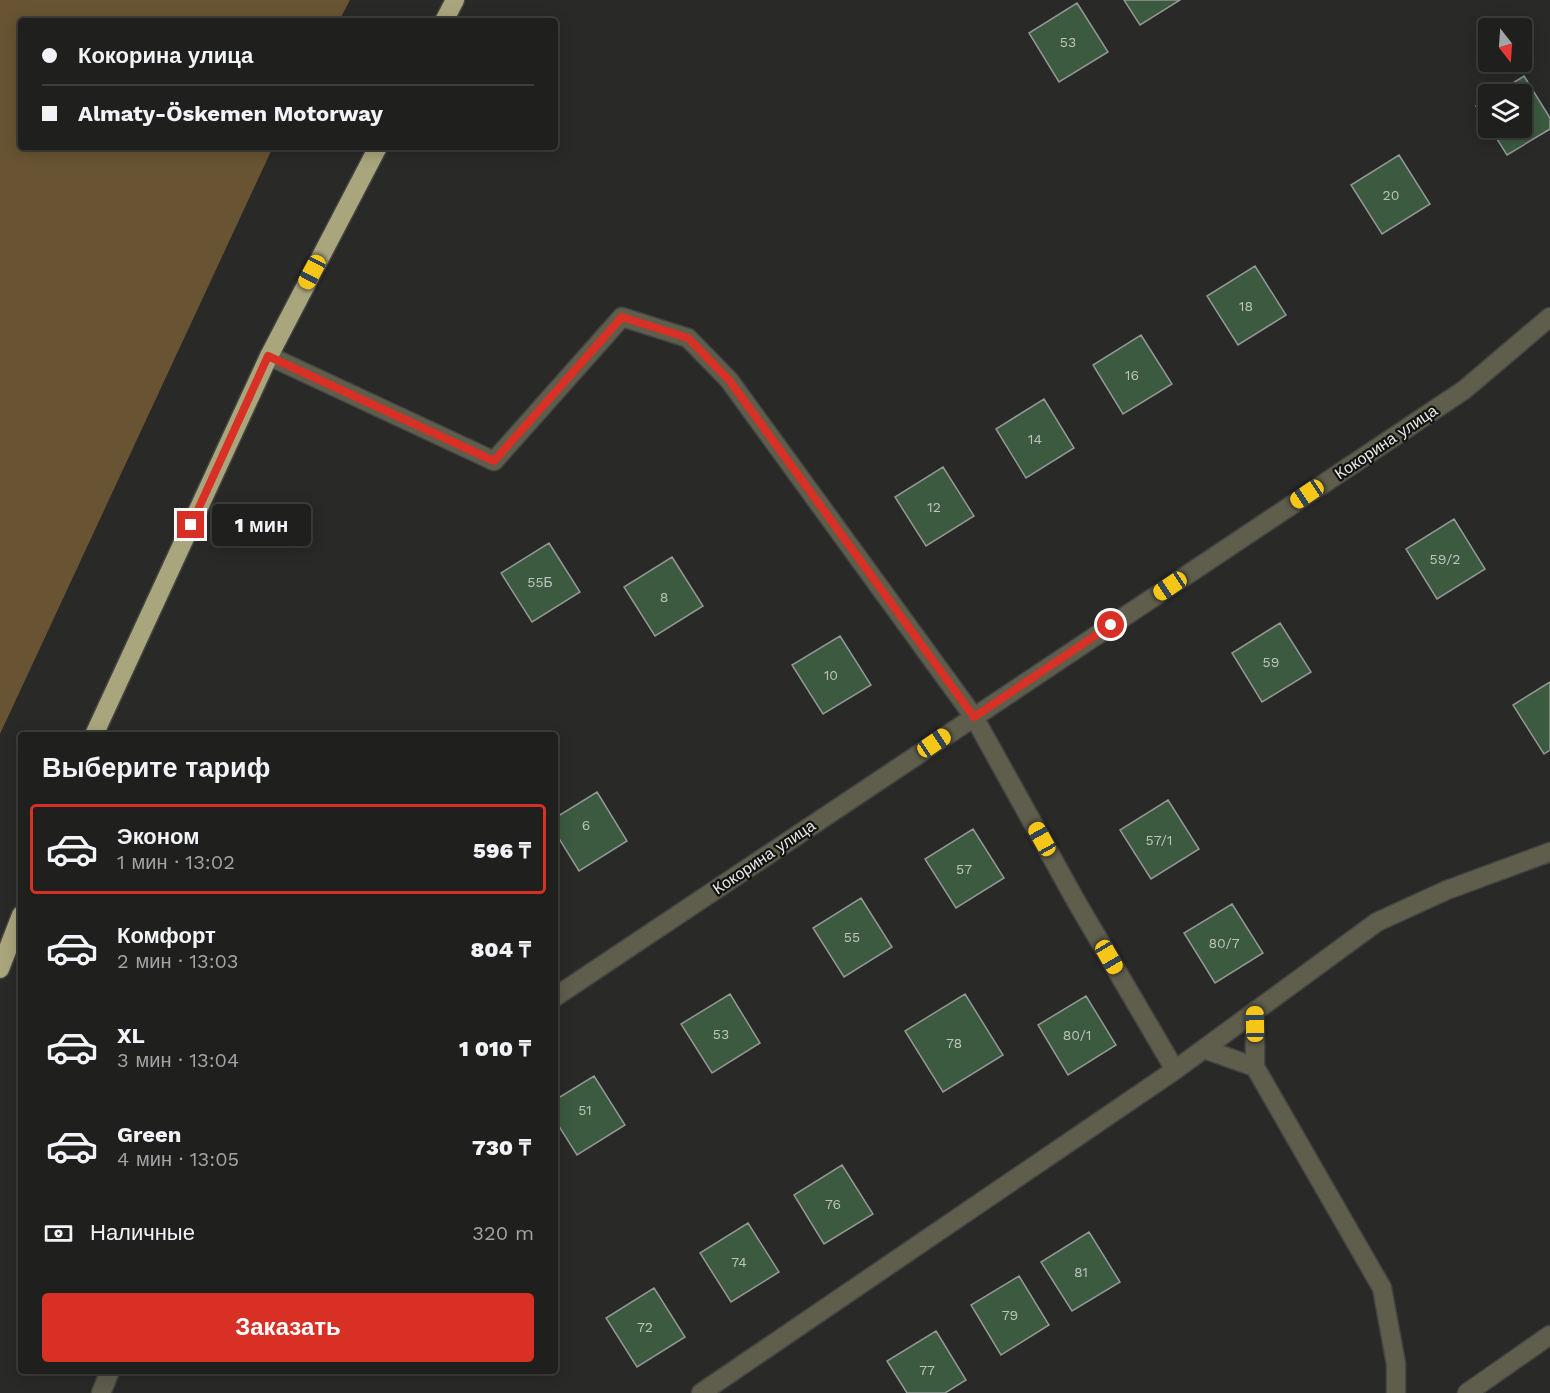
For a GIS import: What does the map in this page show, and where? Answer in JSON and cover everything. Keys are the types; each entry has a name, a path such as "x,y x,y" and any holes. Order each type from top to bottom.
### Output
{"highway":[{"path":"446,18 455,0"},
{"path":"94,732 268,356 376,150"},
{"path":"0,969 18,923"}],"street":[{"path":"268,356 494,461 622,317 688,338 729,380 974,717 1076,901 1175,1070"},
{"name":"Кокорина улица","path":"558,995 1464,390 1550,317"},
{"path":"1529,859 1550,841"},
{"path":"701,1393 1175,1070 1377,922 1447,890 1550,852"},
{"path":"1255,1011 1255,1066 1382,1288 1396,1364 1396,1393"},
{"path":"1204,1049 1255,1066"},
{"path":"1467,1393 1550,1335"},
{"path":"101,1393 109,1374"}],"shaded area":[{"path":"0,0 350,0 341,18 18,18 18,150 272,150 0,734"}],"building":[{"path":"1124,0 1180,0 1140,25"},
{"path":"1077,3 1108,52 1059,82 1029,33"},
{"path":"1524,76 1529,84 1511,84"},
{"path":"1532,89 1550,118 1550,129 1507,155 1496,138 1532,138"},
{"path":"1399,155 1430,204 1382,234 1351,185"},
{"path":"1255,266 1286,315 1238,345 1207,296"},
{"path":"1141,335 1172,384 1123,414 1093,365"},
{"path":"1044,399 1074,448 1026,478 996,429"},
{"path":"943,467 974,516 926,546 895,497"},
{"path":"1454,519 1485,569 1437,599 1406,549"},
{"path":"549,543 580,592 532,622 501,573"},
{"path":"672,557 703,606 655,636 624,587"},
{"path":"1280,623 1311,672 1262,702 1232,653"},
{"path":"840,636 871,685 823,714 792,665"},
{"path":"1550,682 1550,750 1544,754 1513,705"},
{"path":"597,792 627,841 579,871 558,837 558,816"},
{"path":"1168,800 1199,849 1151,879 1120,830"},
{"path":"973,829 1004,878 956,908 925,859"},
{"path":"861,898 892,947 844,977 813,928"},
{"path":"1232,904 1263,953 1215,983 1184,933"},
{"path":"730,994 760,1043 712,1073 681,1024"},
{"path":"965,994 1003,1055 943,1092 905,1031"},
{"path":"1086,996 1116,1045 1068,1075 1038,1025"},
{"path":"594,1076 625,1125 577,1155 558,1125 558,1098"},
{"path":"842,1165 873,1214 824,1244 794,1195"},
{"path":"748,1223 779,1272 731,1302 700,1253"},
{"path":"1089,1232 1120,1282 1072,1311 1041,1262"},
{"path":"1019,1276 1049,1325 1001,1355 971,1305"},
{"path":"654,1288 685,1337 637,1367 606,1318"},
{"path":"936,1331 966,1380 945,1393 907,1393 887,1361"}],"route":[{"path":"191,525 268,356 494,461 622,317 688,338 729,380 974,717 1111,625"}]}
